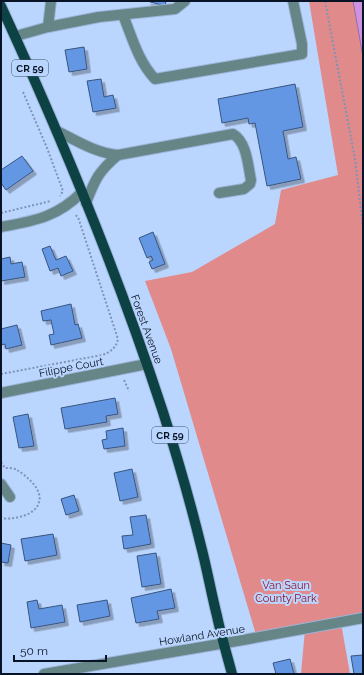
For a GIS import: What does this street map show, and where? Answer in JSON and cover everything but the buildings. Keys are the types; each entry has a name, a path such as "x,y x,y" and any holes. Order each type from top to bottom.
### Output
{"main road":[{"name":"Forest Avenue","path":"1,6 16,36 82,192 147,364 165,419 200,539 232,674"}],"street":[{"path":"48,27 51,1"},
{"path":"16,36 48,27 99,17 175,9 185,1"},
{"path":"123,15 145,69 154,79 302,54 302,44 293,1"},
{"path":"57,131 94,150 118,155 233,134 236,136 244,149 251,180 247,188 219,193"},
{"path":"86,203 96,179 104,168 118,155"},
{"path":"1,227 35,221 51,215 82,192"},
{"name":"Filippe Court","path":"1,393 147,364"},
{"path":"1,484 10,497"},
{"name":"Howland Avenue","path":"44,674 224,644 363,618"}],"path":[{"path":"324,1 355,159 363,227"},
{"path":"1,213 52,201 61,195 63,190 23,92"},
{"path":"1,374 102,354 111,351 116,347 118,339 78,216 72,213"},
{"path":"1,462 5,468 16,469 25,476 33,483 40,495 39,503 36,509 24,516 7,519 1,518"}],"green space":[{"name":"Van Saun County Park","path":"309,1 363,1 363,619 341,623 350,674 301,674 305,629 257,638 171,349 145,281 192,272 275,224 281,190 338,175"}],"shaded area":[{"path":"353,1 363,1 363,57"}]}
